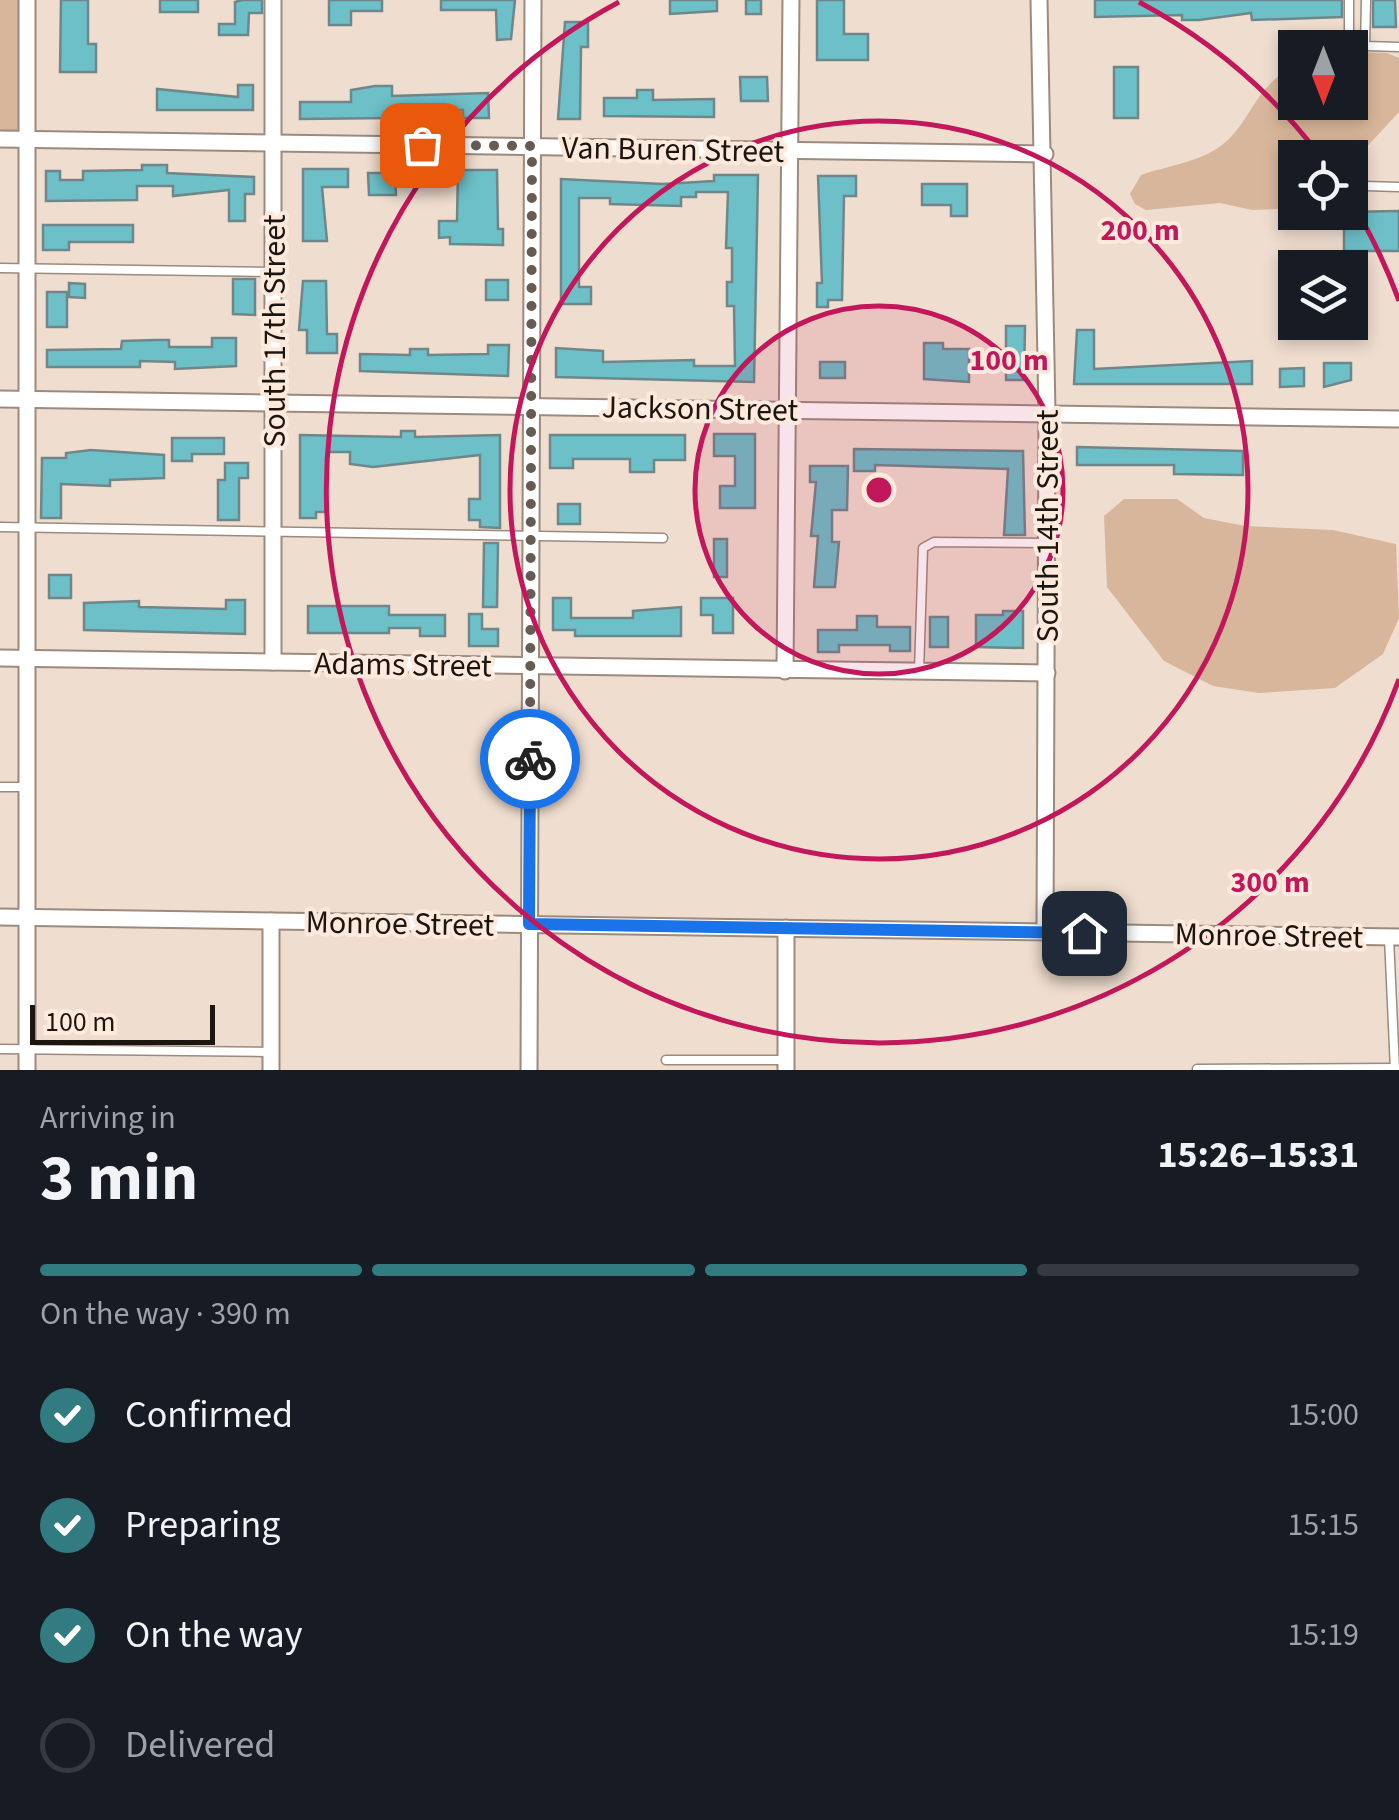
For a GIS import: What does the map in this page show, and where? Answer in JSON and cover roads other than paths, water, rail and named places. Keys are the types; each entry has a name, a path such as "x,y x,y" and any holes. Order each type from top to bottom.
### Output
{"street":[{"path":"26,0 27,1070"},
{"name":"South 17th Street","path":"273,0 273,662"},
{"path":"528,1070 533,0"},
{"path":"786,671 791,0"},
{"name":"South 14th Street","path":"1038,0 1045,154 1046,932"},
{"name":"Van Buren Street","path":"0,139 1045,154"},
{"name":"Jackson Street","path":"0,399 1399,419"},
{"name":"Adams Street","path":"0,658 1046,672"},
{"name":"Monroe Street","path":"0,918 1394,937"},
{"path":"271,921 271,1070"},
{"path":"786,928 786,1065"}],"lane":[{"path":"1349,30 1350,0"},
{"path":"1365,30 1366,0"},
{"path":"1368,46 1399,46"},
{"path":"1368,186 1399,187"},
{"path":"0,268 274,272"},
{"path":"0,527 663,538"},
{"path":"919,672 922,548 934,542 1047,543"},
{"path":"0,787 27,787"},
{"path":"1197,1069 1396,1069 1394,937"},
{"path":"0,1049 271,1052"},
{"path":"666,1060 786,1065"}]}
